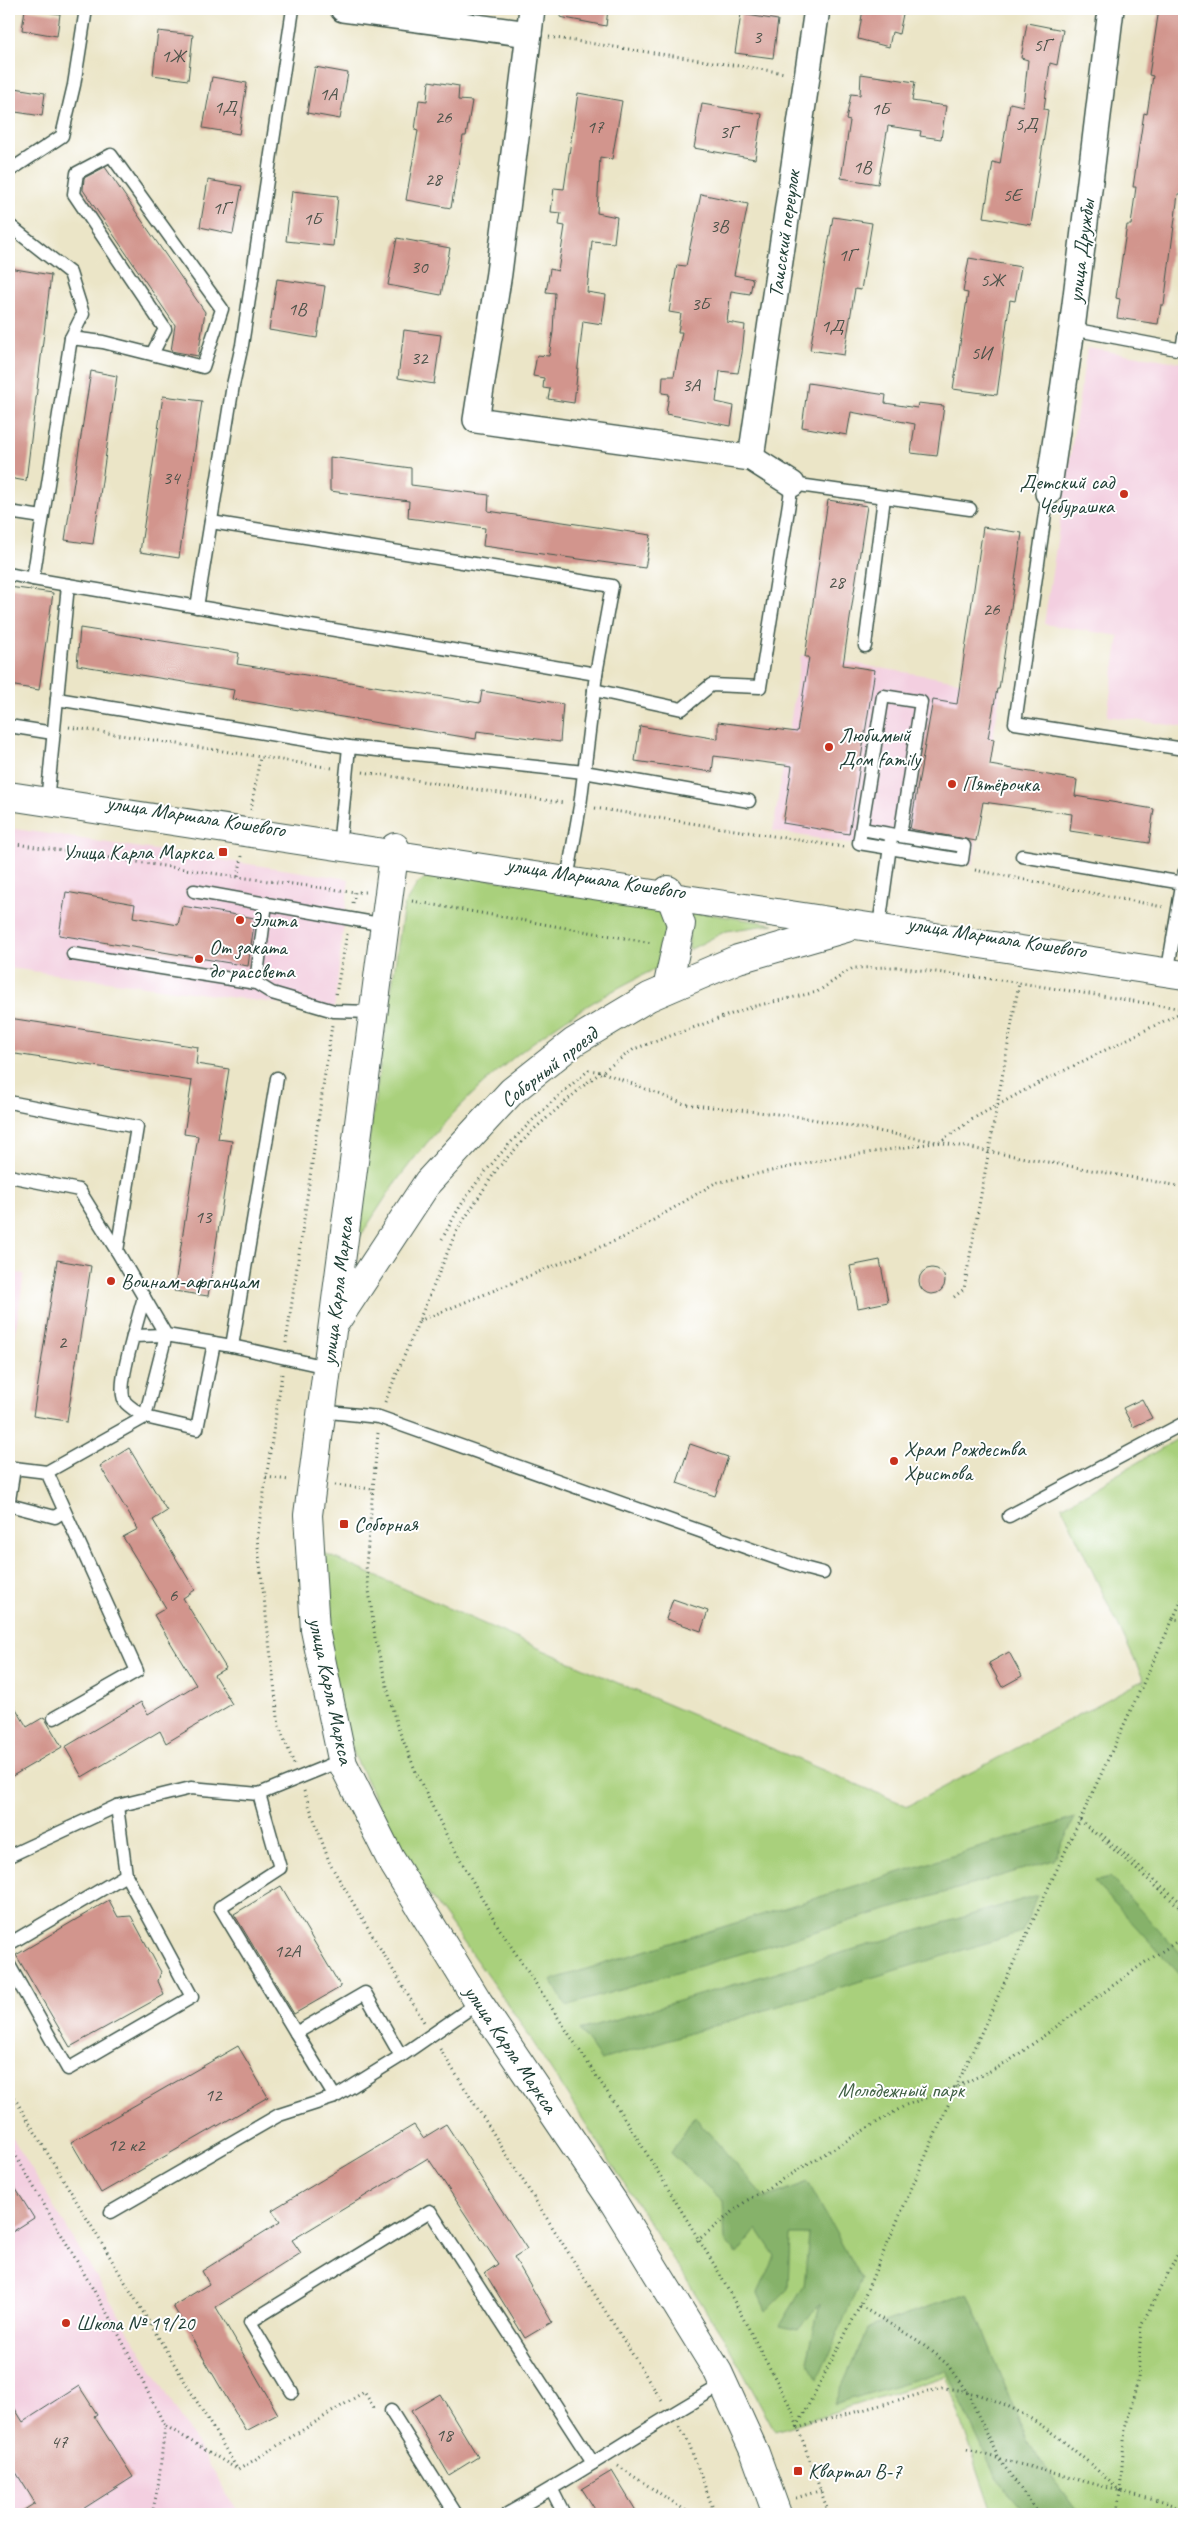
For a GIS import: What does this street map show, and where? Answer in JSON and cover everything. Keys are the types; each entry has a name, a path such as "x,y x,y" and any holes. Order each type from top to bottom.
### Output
{"street":[{"path":"532,9 499,274 476,420 751,458 792,484"},
{"name":"Таисский переулок","path":"751,458 817,9"},
{"name":"улица Дружбы","path":"1048,493 1072,329 1111,9"},
{"path":"352,10 529,34"},
{"name":"улица Маршала Кошевого","path":"9,788 48,798 248,828 340,838 392,850 568,874 670,894 868,921 1179,968"},
{"path":"9,796 48,798"},
{"path":"248,828 670,894 681,924 667,989"},
{"name":"улица Карла Маркса","path":"392,850 325,1367 309,1525 315,1630 343,1764 390,1858 469,1987 614,2203 718,2372 755,2453 777,2514"},
{"name":"Соборный проезд","path":"330,1330 428,1182 512,1091 574,1042 649,997 738,959 868,921"},
{"path":"320,1411 301,1517 309,1632 336,1763 385,1866 472,2007 604,2208 715,2389 766,2514"}],"lane":[{"path":"9,171 62,136 74,85 86,9"},
{"path":"198,607 233,385 242,345 293,9"},
{"path":"71,338 103,342 203,367 222,309 111,155 77,173 74,194 164,329 152,354"},
{"path":"9,225 70,273 83,314 71,338 33,578"},
{"path":"1072,329 1184,346"},
{"path":"594,690 682,709 711,685 760,687 792,484 970,509"},
{"path":"1048,493 1015,723 1184,749"},
{"path":"865,646 884,498"},
{"path":"9,512 42,517"},
{"path":"211,522 612,586 596,674 584,772 568,874"},
{"path":"9,574 596,674"},
{"path":"48,798 68,585"},
{"path":"862,829 896,835 964,846 962,860 890,848 859,843 883,696 921,702 896,835 890,848 868,921"},
{"path":"57,699 349,747 584,772 748,801"},
{"path":"9,726 54,733"},
{"path":"340,838 349,747"},
{"path":"1022,856 1183,878 1179,968"},
{"path":"194,890 382,924"},
{"path":"256,982 266,903"},
{"path":"73,954 256,982 272,993 334,1011 371,1012"},
{"path":"232,1346 277,1078"},
{"path":"9,1102 137,1127 117,1251"},
{"path":"9,1176 78,1190 117,1251 166,1335 146,1418 47,1472 14,1468 9,1500"},
{"path":"144,1298 122,1386 125,1402 146,1418 197,1429 214,1343"},
{"path":"133,1336 166,1335 232,1346 325,1367"},
{"path":"320,1411 379,1417 795,1565 823,1573"},
{"path":"1009,1516 1184,1423"},
{"path":"47,1472 137,1671 54,1718"},
{"path":"9,1506 55,1516 64,1510"},
{"path":"11,1851 117,1806 190,1788 259,1794 336,1763"},
{"path":"259,1794 280,1868 220,1907 335,2098"},
{"path":"9,1966 68,2069 192,1997 126,1875 117,1806"},
{"path":"9,1944 126,1875"},
{"path":"296,2033 364,1993 401,2056"},
{"path":"111,2212 279,2115 335,2098 401,2056 472,2007"},
{"path":"292,2392 250,2322 430,2211 593,2462"},
{"path":"507,2514 552,2490 593,2462 715,2389"},
{"path":"385,2414 456,2514"},
{"path":"552,2490 564,2514"}],"path":[{"path":"529,34 807,76"},
{"path":"238,877 260,756"},
{"path":"9,843 238,877 386,895 656,944"},
{"path":"355,892 334,1011 257,1538 279,1726 300,1778 330,1864 431,2035 688,2441 715,2514"},
{"path":"829,2514 822,2490 791,2408 718,2271 697,2241 636,2136 498,1928 446,1834 418,1777 396,1723 375,1638 366,1566 379,1417 456,1232 497,1170 532,1131 602,1072 634,1049 752,1007 817,992 853,968 896,967 1019,983 1184,1010"},
{"path":"954,1297 964,1289 1019,983"},
{"path":"418,1322 628,1236 714,1183 827,1159 940,1142 976,1117 1184,1010"},
{"path":"442,1240 466,1197 500,1155 529,1122 589,1070 602,1072 684,1104 795,1116 1184,1187"},
{"path":"797,2428 860,2306 956,2086 1184,1594"},
{"path":"1173,1619 1184,1620"},
{"path":"1081,1819 1184,1905"},
{"path":"1081,1819 1184,1911"},
{"path":"697,2241 746,2201 781,2178 906,2105 956,2086 1005,2064 1144,1963 1184,1937"},
{"path":"9,2089 238,2470"},
{"path":"9,2144 115,2327 165,2426 238,2470"},
{"path":"1117,2514 1125,2429 1138,2379 1141,2326 1184,2242"},
{"path":"860,2306 933,2351 947,2364 967,2392 999,2459 1039,2514"},
{"path":"797,2428 942,2388 967,2392 997,2401 1030,2416 1078,2452 1120,2491"},
{"path":"238,2470 364,2392 385,2414"},
{"path":"152,2514 158,2487 165,2426"},
{"path":"967,2450 1184,2508"},
{"path":"612,2462 691,2514"}],"shaded area":[{"name":"Детский сад Чебурашка","path":"1087,348 1184,363 1184,727 1107,716 1119,636 1044,624"},
{"path":"801,655 1001,688 973,864 773,831"},
{"path":"9,828 349,879 334,1011 9,968"},
{"path":"9,1272 24,1274 9,1377"},
{"name":"Школа № 19/20","path":"9,2132 239,2514 9,2514"}],"green space":[{"path":"438,872 644,901 664,916 667,940 659,967 583,1008 548,1031 484,1083 426,1144 399,1178 353,1247 404,905 418,883"},
{"path":"689,911 774,924 726,931 689,950"},
{"name":"Молодежный парк","path":"1184,1435 1184,2514 995,2514 992,2512 946,2376 775,2431 724,2338 518,2019 424,1887 382,1813 355,1757 332,1686 321,1552 636,1691 908,1806 1144,1680 1062,1507"},
{"path":"1075,1818 1054,1860 566,2006 551,1980"},
{"path":"1110,1877 1184,1958 1184,1979 1094,1881"},
{"path":"1038,1895 1022,1932 601,2060 580,2030"},
{"path":"694,2116 765,2198 808,2182 861,2279 818,2379 807,2361 820,2303 798,2330 780,2326 804,2286 809,2235 790,2235 788,2289 766,2311 758,2293 775,2256 757,2229 737,2254 725,2240 723,2201 671,2153"},
{"path":"968,2293 1020,2422 1037,2457 1079,2514 1027,2514 996,2478 946,2370 834,2404 868,2328"}],"building":[{"path":"25,9 60,14 57,36 22,30"},
{"path":"561,9 608,9 606,26 560,17"},
{"path":"863,9 904,9 899,34 892,32 889,47 858,39"},
{"path":"1159,9 1184,9 1184,172 1181,194 1178,194 1164,305 1161,305 1158,324 1117,318 1120,299 1116,298 1127,225 1131,225 1136,187 1133,187 1144,113 1147,114 1153,76 1149,75"},
{"path":"741,14 778,20 773,58 735,53"},
{"path":"1027,23 1063,30 1057,65 1050,63 1044,109 1048,110 1031,225 984,217 993,162 1000,164 1010,103 1023,106 1028,60 1021,58"},
{"path":"158,31 193,35 188,80 153,75"},
{"path":"315,67 348,73 340,119 307,113"},
{"path":"861,74 915,82 912,101 946,106 941,139 920,136 921,131 888,126 878,184 841,178 850,121 846,120 851,94 860,95"},
{"path":"212,77 247,83 239,134 203,128"},
{"path":"429,81 459,86 458,100 472,101 466,136 463,136 451,208 406,200 418,131 415,130 419,100 427,101"},
{"path":"9,87 45,93 42,116 9,111"},
{"path":"578,93 622,101 612,159 600,157 597,213 617,217 614,243 592,241 587,292 606,295 602,324 583,321 574,403 548,399 550,389 543,388 544,378 533,376 537,355 549,356 553,332 555,293 546,292 550,269 558,271 565,226 559,225 561,213 551,212 554,188 564,189"},
{"path":"702,104 762,114 755,159 694,148"},
{"path":"105,167 205,312 198,356 171,351 175,325 83,190 84,178"},
{"path":"208,180 242,186 233,234 200,227"},
{"path":"292,191 338,196 333,246 286,241"},
{"path":"701,194 748,204 734,275 753,279 750,294 731,291 727,322 745,325 742,353 738,373 720,371 716,402 734,406 731,426 666,414 669,394 662,393 663,376 674,376 682,332 678,332 681,314 669,312 677,265 686,266"},
{"path":"833,217 872,223 861,290 855,289 844,355 810,350"},
{"path":"397,238 450,248 441,295 388,285"},
{"path":"969,258 1021,267 1015,301 1010,300 997,395 953,389 968,293 963,292"},
{"path":"9,268 51,275 26,481 9,478"},
{"path":"277,279 325,286 317,338 269,330"},
{"path":"404,330 441,335 434,384 398,378"},
{"path":"91,371 117,376 93,544 65,540"},
{"path":"808,383 886,395 885,403 917,408 918,403 944,406 937,456 911,453 915,424 851,412 847,435 802,427"},
{"path":"163,396 202,401 179,558 140,552"},
{"path":"330,457 411,468 411,485 489,495 488,511 651,535 645,568 483,546 485,528 408,518 409,501 330,491"},
{"path":"828,500 867,506 843,665 875,670 849,834 783,823 792,766 714,756 712,772 635,761 640,726 718,739 718,722 797,732 809,657 805,657"},
{"path":"983,527 1022,533 999,689 997,689 988,738 994,739 990,765 1077,780 1075,796 1154,809 1149,843 1070,831 1072,814 983,802 976,841 910,829 933,700 957,704"},
{"path":"9,587 53,593 39,690 9,685"},
{"path":"80,628 239,653 237,664 480,703 482,691 563,704 560,742 477,731 476,739 232,699 234,690 77,665"},
{"path":"66,892 135,904 133,917 178,925 182,906 255,918 248,966 59,935"},
{"path":"9,1018 198,1047 196,1064 229,1069 218,1139 232,1141 208,1296 174,1291 198,1136 184,1134 192,1081 9,1053"},
{"path":"57,1260 91,1266 67,1421 33,1416"},
{"path":"880,1260 888,1302 858,1308 850,1266"},
{"path":"932,1268 941,1272 945,1281 941,1290 932,1294 923,1290 919,1281 923,1272"},
{"path":"1142,1399 1152,1418 1133,1427 1123,1408"},
{"path":"690,1444 728,1457 715,1496 677,1483"},
{"path":"129,1448 167,1511 153,1520 195,1590 183,1598 226,1668 214,1675 232,1704 166,1743 160,1731 82,1777 65,1747 141,1702 148,1714 196,1685 154,1615 166,1608 123,1537 138,1529 100,1466"},
{"path":"673,1599 708,1611 701,1631 666,1619"},
{"path":"1009,1652 1022,1676 1002,1687 989,1663"},
{"path":"9,1697 27,1727 44,1717 62,1747 9,1778"},
{"path":"281,1886 341,1987 294,2014 234,1914"},
{"path":"109,1900 118,1917 131,1916 161,1972 158,1981 164,1995 70,2047 16,1955"},
{"path":"238,2046 268,2097 101,2193 71,2142"},
{"path":"446,2124 527,2249 514,2257 552,2322 525,2338 485,2273 498,2264 428,2158 292,2240 301,2253 216,2307 278,2414 246,2431 173,2306 209,2284 202,2271 280,2222 272,2210 414,2125 423,2138"},
{"path":"9,2178 34,2218 9,2234"},
{"path":"79,2386 97,2414 94,2416 133,2477 75,2514 18,2514 35,2503 9,2461 9,2399 23,2422"},
{"path":"440,2394 478,2457 449,2475 411,2411"},
{"path":"612,2471 638,2514 598,2514 582,2489"}],"place":[{"name":"Детский сад Чебурашка","path":"1124,494"},
{"name":"Любимый Дом family","path":"829,747"},
{"name":"Пятёрочка","path":"952,784"},
{"name":"Улица Карла Маркса","path":"223,852"},
{"name":"Элита","path":"240,920"},
{"name":"От заката до рассвета","path":"199,959"},
{"name":"Воинам-афганцам","path":"111,1281"},
{"name":"Храм Рождества Христова","path":"894,1461"},
{"name":"Соборная","path":"344,1524"},
{"name":"Школа № 19/20","path":"66,2323"},
{"name":"Квартал В-7","path":"798,2471"}]}
